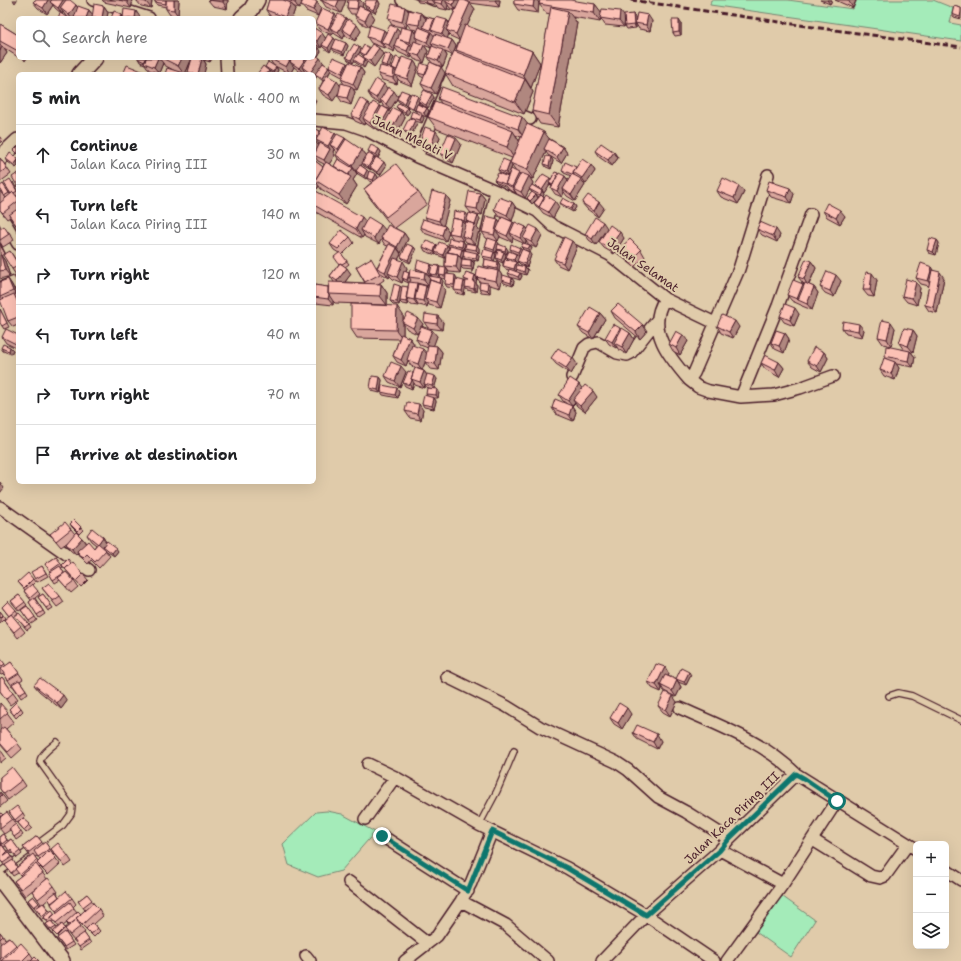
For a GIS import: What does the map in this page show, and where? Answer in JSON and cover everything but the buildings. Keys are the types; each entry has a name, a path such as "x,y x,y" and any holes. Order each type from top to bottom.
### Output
{"main road":[{"path":"244,16 251,10 257,0"},
{"path":"82,72 93,60"},
{"path":"0,158 16,143"},
{"path":"0,879 62,961"}],"street":[{"path":"93,0 143,16"},
{"path":"402,0 431,12 456,17"},
{"path":"417,157 459,59"},
{"path":"226,60 228,72"},
{"path":"447,85 530,119"},
{"name":"Jalan Melati V","path":"316,120 346,123 366,130 417,157 496,191"},
{"path":"689,380 694,373 739,269 768,175"},
{"path":"478,273 496,191"},
{"name":"Jalan Selamat","path":"496,191 537,211 553,226 610,255 665,299 715,323"},
{"path":"0,214 16,241"},
{"path":"741,397 778,306 811,214"},
{"path":"0,288 16,282"},
{"path":"572,377 584,348 589,344 598,342 617,353 627,355 631,353 657,320 665,299"},
{"path":"657,320 661,340 666,351 689,380 698,387 704,389 741,397 774,395 800,388 833,376"},
{"path":"0,507 89,570"},
{"path":"447,677 506,706 540,727 616,762 628,770 658,797 686,812 729,839"},
{"path":"680,708 738,733 784,762 796,774"},
{"path":"368,764 395,777 480,825 567,868 646,915 714,961"},
{"name":"Jalan Kaca Piring III","path":"602,961 646,915 720,850 729,839 796,774 912,847"},
{"path":"365,819 395,777"},
{"path":"726,961 783,884 837,801"},
{"path":"405,961 437,936 468,891 492,831"},
{"path":"382,836 468,891"},
{"path":"813,840 871,876 880,878 885,876 912,847"},
{"path":"720,850 783,884"},
{"path":"949,872 961,880"},
{"path":"349,882 427,943"},
{"path":"461,901 506,925 548,961"}],"lane":[{"path":"889,696 898,693 912,696 961,720"},
{"path":"0,872 63,825 71,814 72,807 40,762 40,759 44,754 57,742"},
{"path":"480,825 497,791 514,751"}],"green space":[{"path":"711,0 788,0 853,9 857,0 933,0 953,8 950,23 961,25 961,41 710,5"},
{"path":"327,811 342,814 375,832 341,871 318,877 289,865 283,844 316,812"},
{"path":"779,894 815,920 791,957 753,930"}],"railway":[{"path":"631,0 961,47"}],"route":[{"path":"382,836 468,891 492,831 567,868 646,915 720,850 729,839 796,774 837,801"}]}
